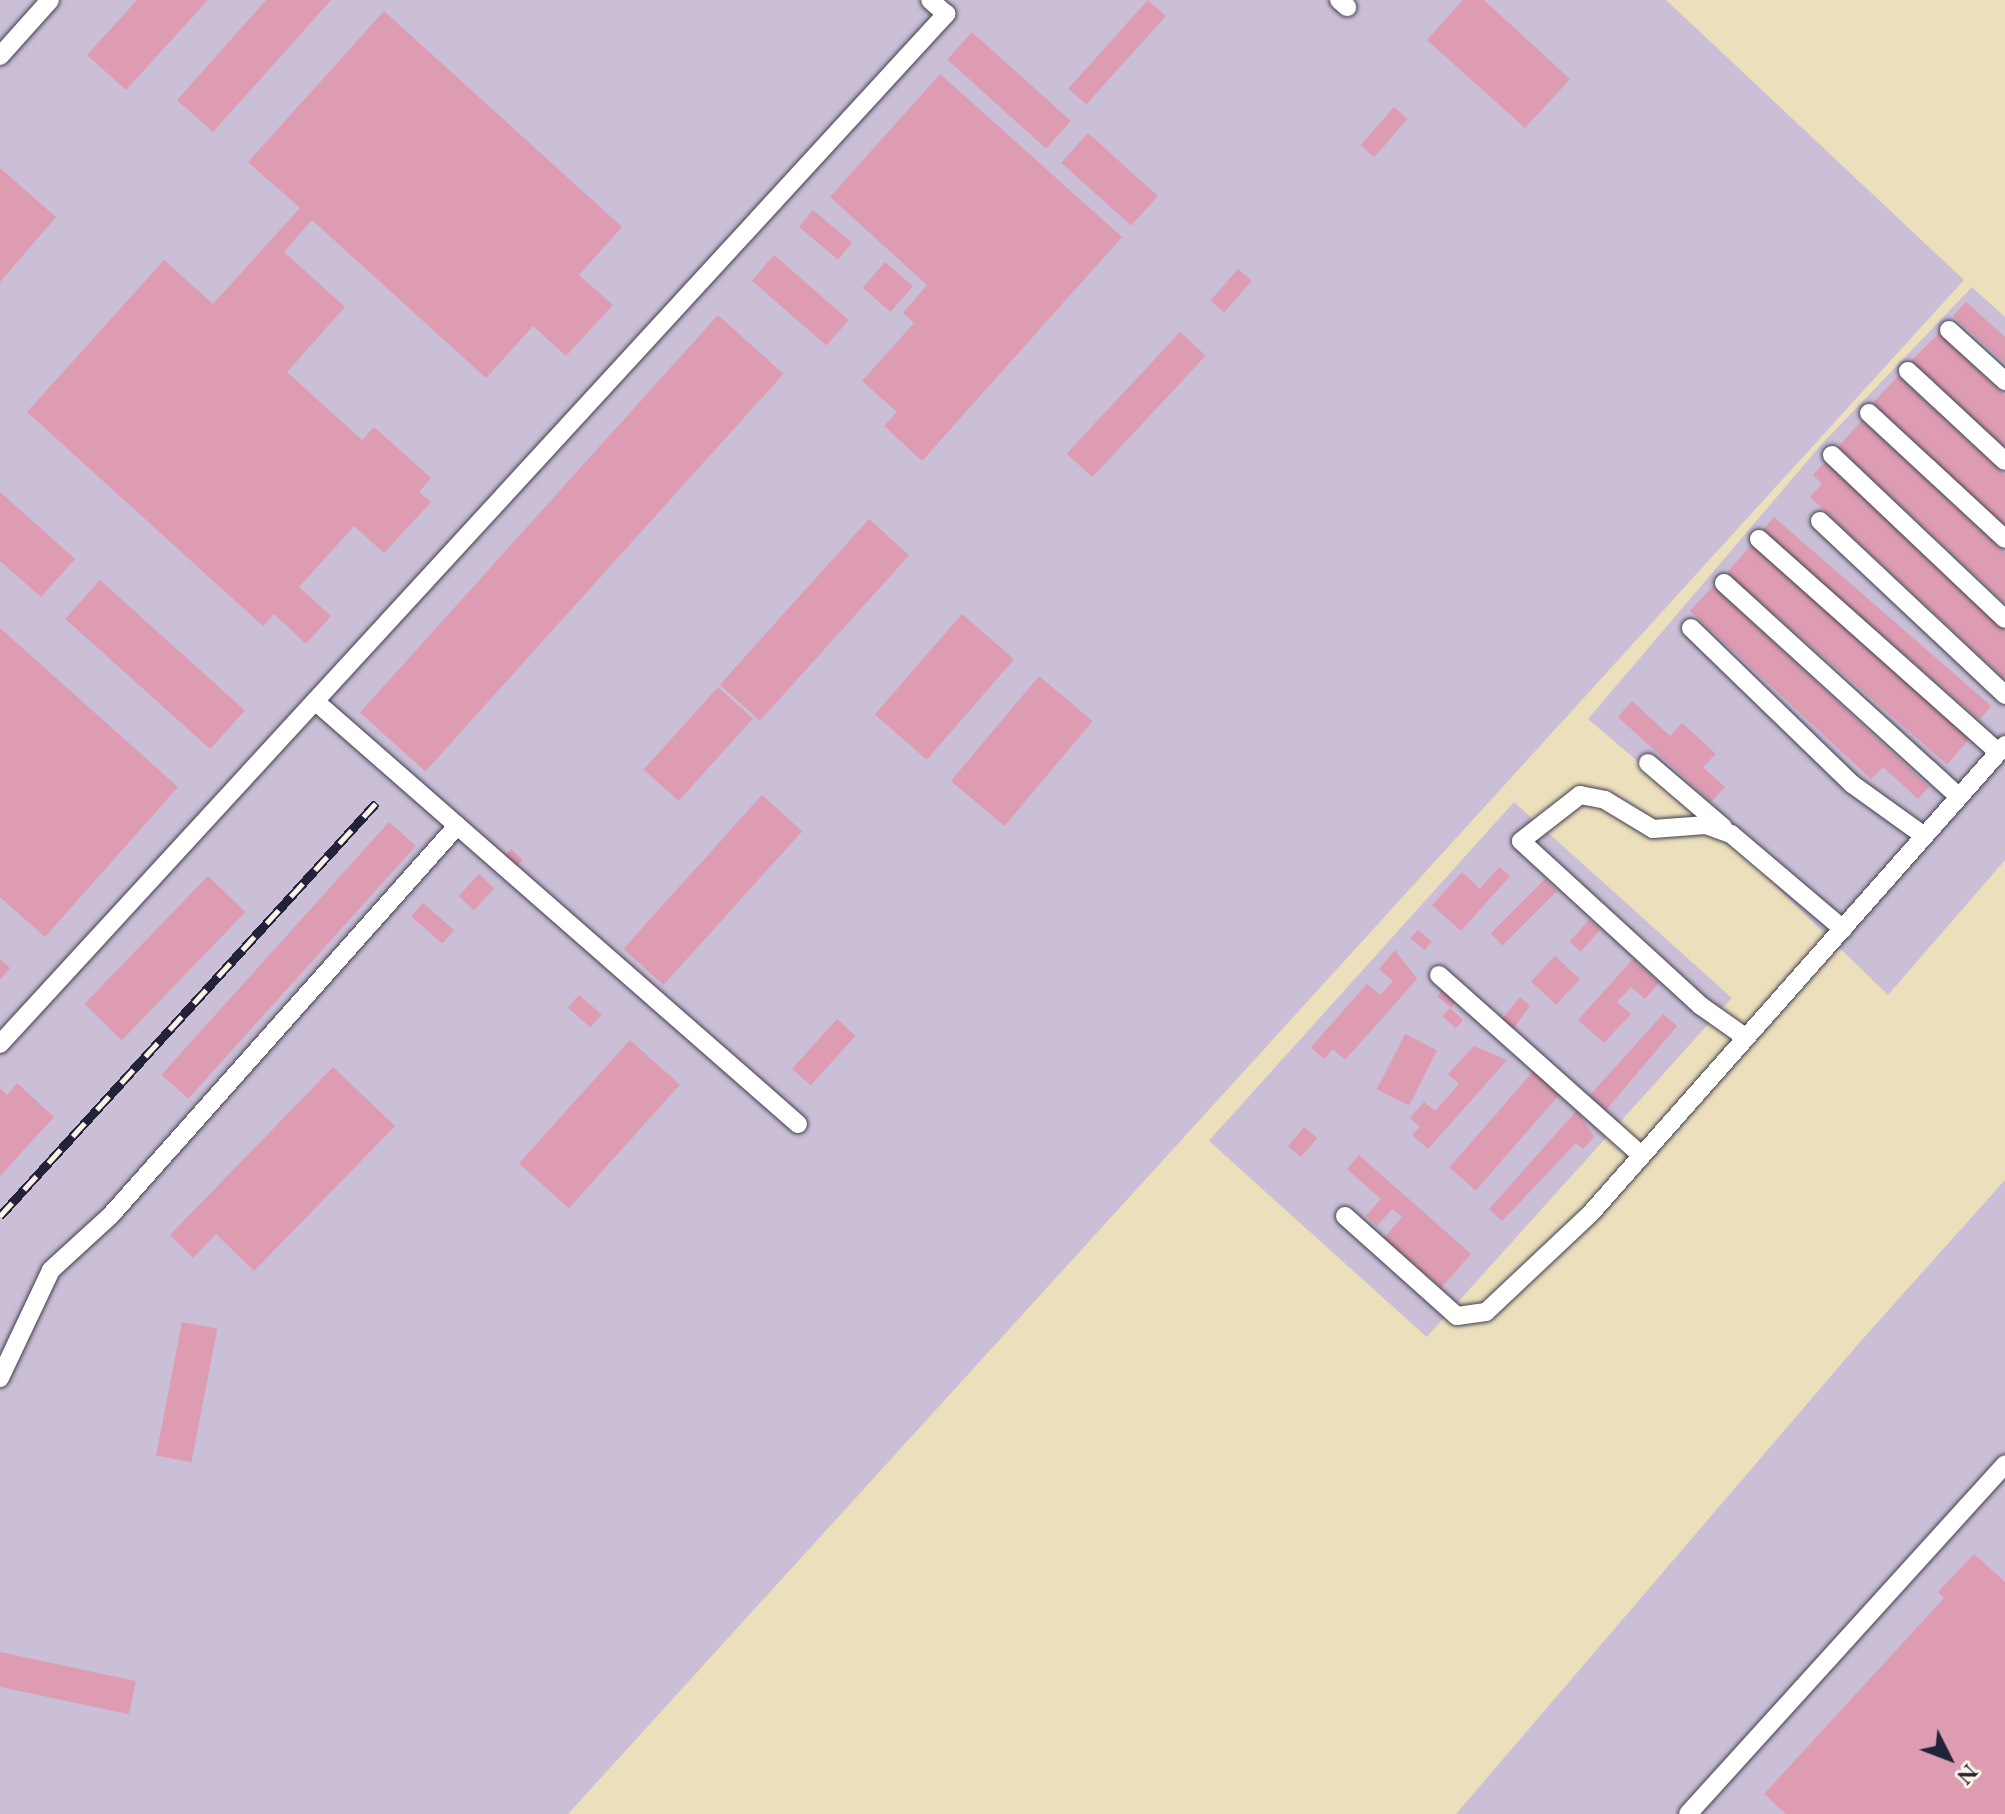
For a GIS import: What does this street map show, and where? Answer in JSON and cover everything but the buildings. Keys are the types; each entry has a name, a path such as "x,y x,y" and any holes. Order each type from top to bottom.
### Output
{"lane":[{"path":"0,56 50,0"},
{"path":"0,1044 946,14 930,0"},
{"path":"1949,330 2005,381"},
{"path":"1908,371 2005,461"},
{"path":"1869,413 2005,539"},
{"path":"1832,455 2005,619"},
{"path":"1820,521 2005,695"},
{"path":"1345,1216 1457,1316 1486,1312 1641,1155 2001,748 1759,539"},
{"path":"1724,583 1958,796"},
{"path":"1691,628 1852,784 1923,835"},
{"path":"315,701 798,1124"},
{"path":"1648,763 1843,929"},
{"path":"1731,834 1706,825 1653,829 1605,800 1580,795 1521,841 1701,1006 1745,1037"},
{"path":"0,1378 51,1270 111,1215 457,826"},
{"path":"1439,975 1641,1155"},
{"path":"1688,1814 2005,1464"}],"shaded area":[{"path":"0,0 1666,0 1964,280 568,1814 0,1814"},
{"path":"1972,287 2005,317 2005,860 1888,995 1713,825 1588,719 1820,446"},
{"path":"1514,802 1732,998 1427,1337 1209,1141"},
{"path":"2005,1180 2005,1814 1456,1814 1860,1342"}],"railway":[{"path":"0,1216 376,803"}]}
